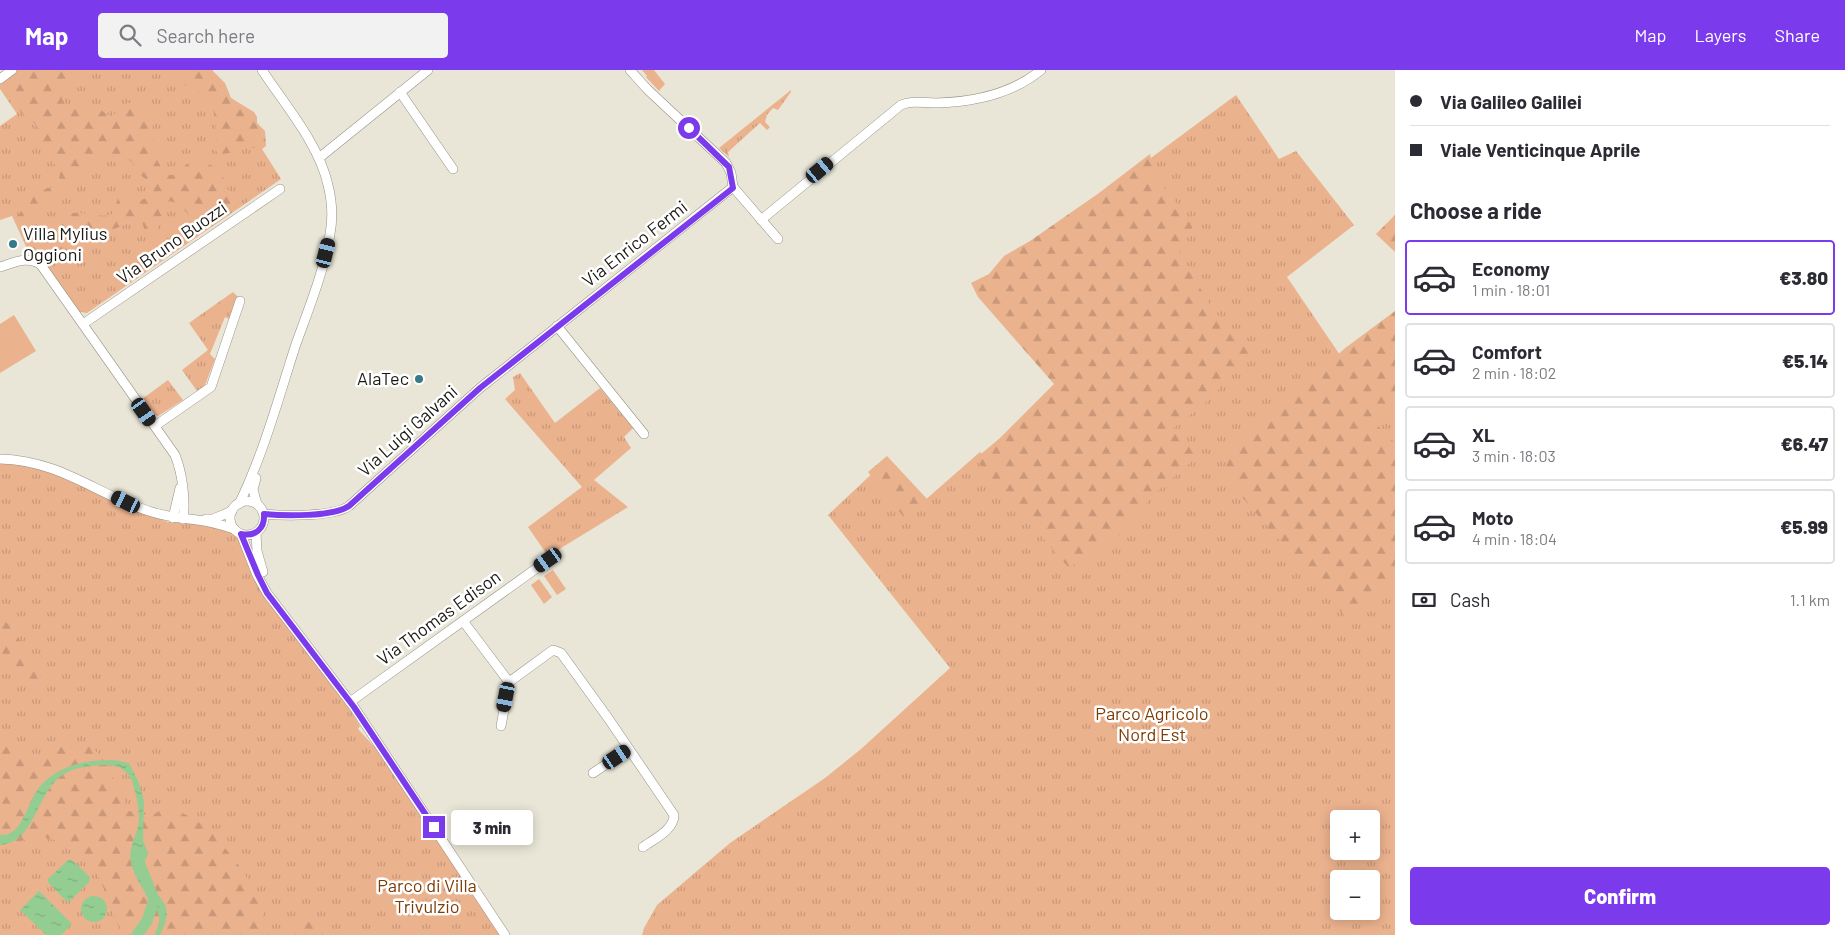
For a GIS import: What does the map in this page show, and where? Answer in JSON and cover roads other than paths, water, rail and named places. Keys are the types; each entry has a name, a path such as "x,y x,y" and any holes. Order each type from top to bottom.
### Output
{"street":[{"path":"0,79 12,70"},
{"path":"262,70 319,158 326,175 332,213 330,233 320,274 247,488 231,520 264,587 350,702 504,935"},
{"path":"319,158 428,70"},
{"path":"630,70 653,95 726,163 731,173 733,188 778,239"},
{"path":"761,220 901,105 916,101 934,103 964,100 1007,91 1021,85 1041,70"},
{"path":"400,92 453,170"},
{"name":"Via Enrico Fermi","path":"557,326 733,188"},
{"name":"Via Bruno Buozzi","path":"83,324 280,189"},
{"path":"0,266 26,260 37,262 83,324 175,455 184,502 183,519"},
{"path":"155,426 211,387 240,301"},
{"path":"557,326 644,434"},
{"name":"Via Luigi Galvani","path":"264,514 294,515 339,511 349,506 480,388 557,326"},
{"path":"198,520 249,535 256,533 263,525 264,514 257,504 253,490 265,438"},
{"path":"0,459 20,460 53,469 146,510 173,518 213,519 248,502 257,504"},
{"path":"173,518 181,481"},
{"name":"Via Luigi Galvani","path":"263,525 294,515"},
{"path":"256,533 257,551 261,568 285,614"},
{"name":"Via Thomas Edison","path":"350,702 548,560"},
{"path":"463,621 509,682"},
{"path":"501,726 509,682 554,650 561,653 674,815 674,821 671,826 643,847"},
{"path":"593,773 629,749"}],"water":[{"path":"114,760 129,763 139,783 144,801 143,841 148,853 142,869 145,878 165,904 166,917 160,935 154,935 159,922 157,912 138,880 131,863 130,853 139,821 138,809 132,781 121,768 109,765 94,766 78,768 64,774 47,792 29,826 21,835 12,842 0,845 0,835 8,834 15,830 37,791 50,777 75,764"},
{"path":"68,860 72,860 90,877 89,882 70,901 66,901 48,882 48,879"},
{"path":"39,891 72,924 61,935 46,935 20,910"},
{"path":"94,896 103,900 107,909 103,918 94,922 85,918 81,909 85,900"}],"waterway":[{"path":"137,857 154,900 147,921 137,935"}],"place":[{"name":"Villa Mylius Oggioni","path":"13,244"},
{"name":"AlaTec","path":"419,379"}],"park label":[{"name":"Parco Agricolo Nord Est","path":"1152,724"},
{"name":"Parco di Villa Trivulzio","path":"427,896"}]}
